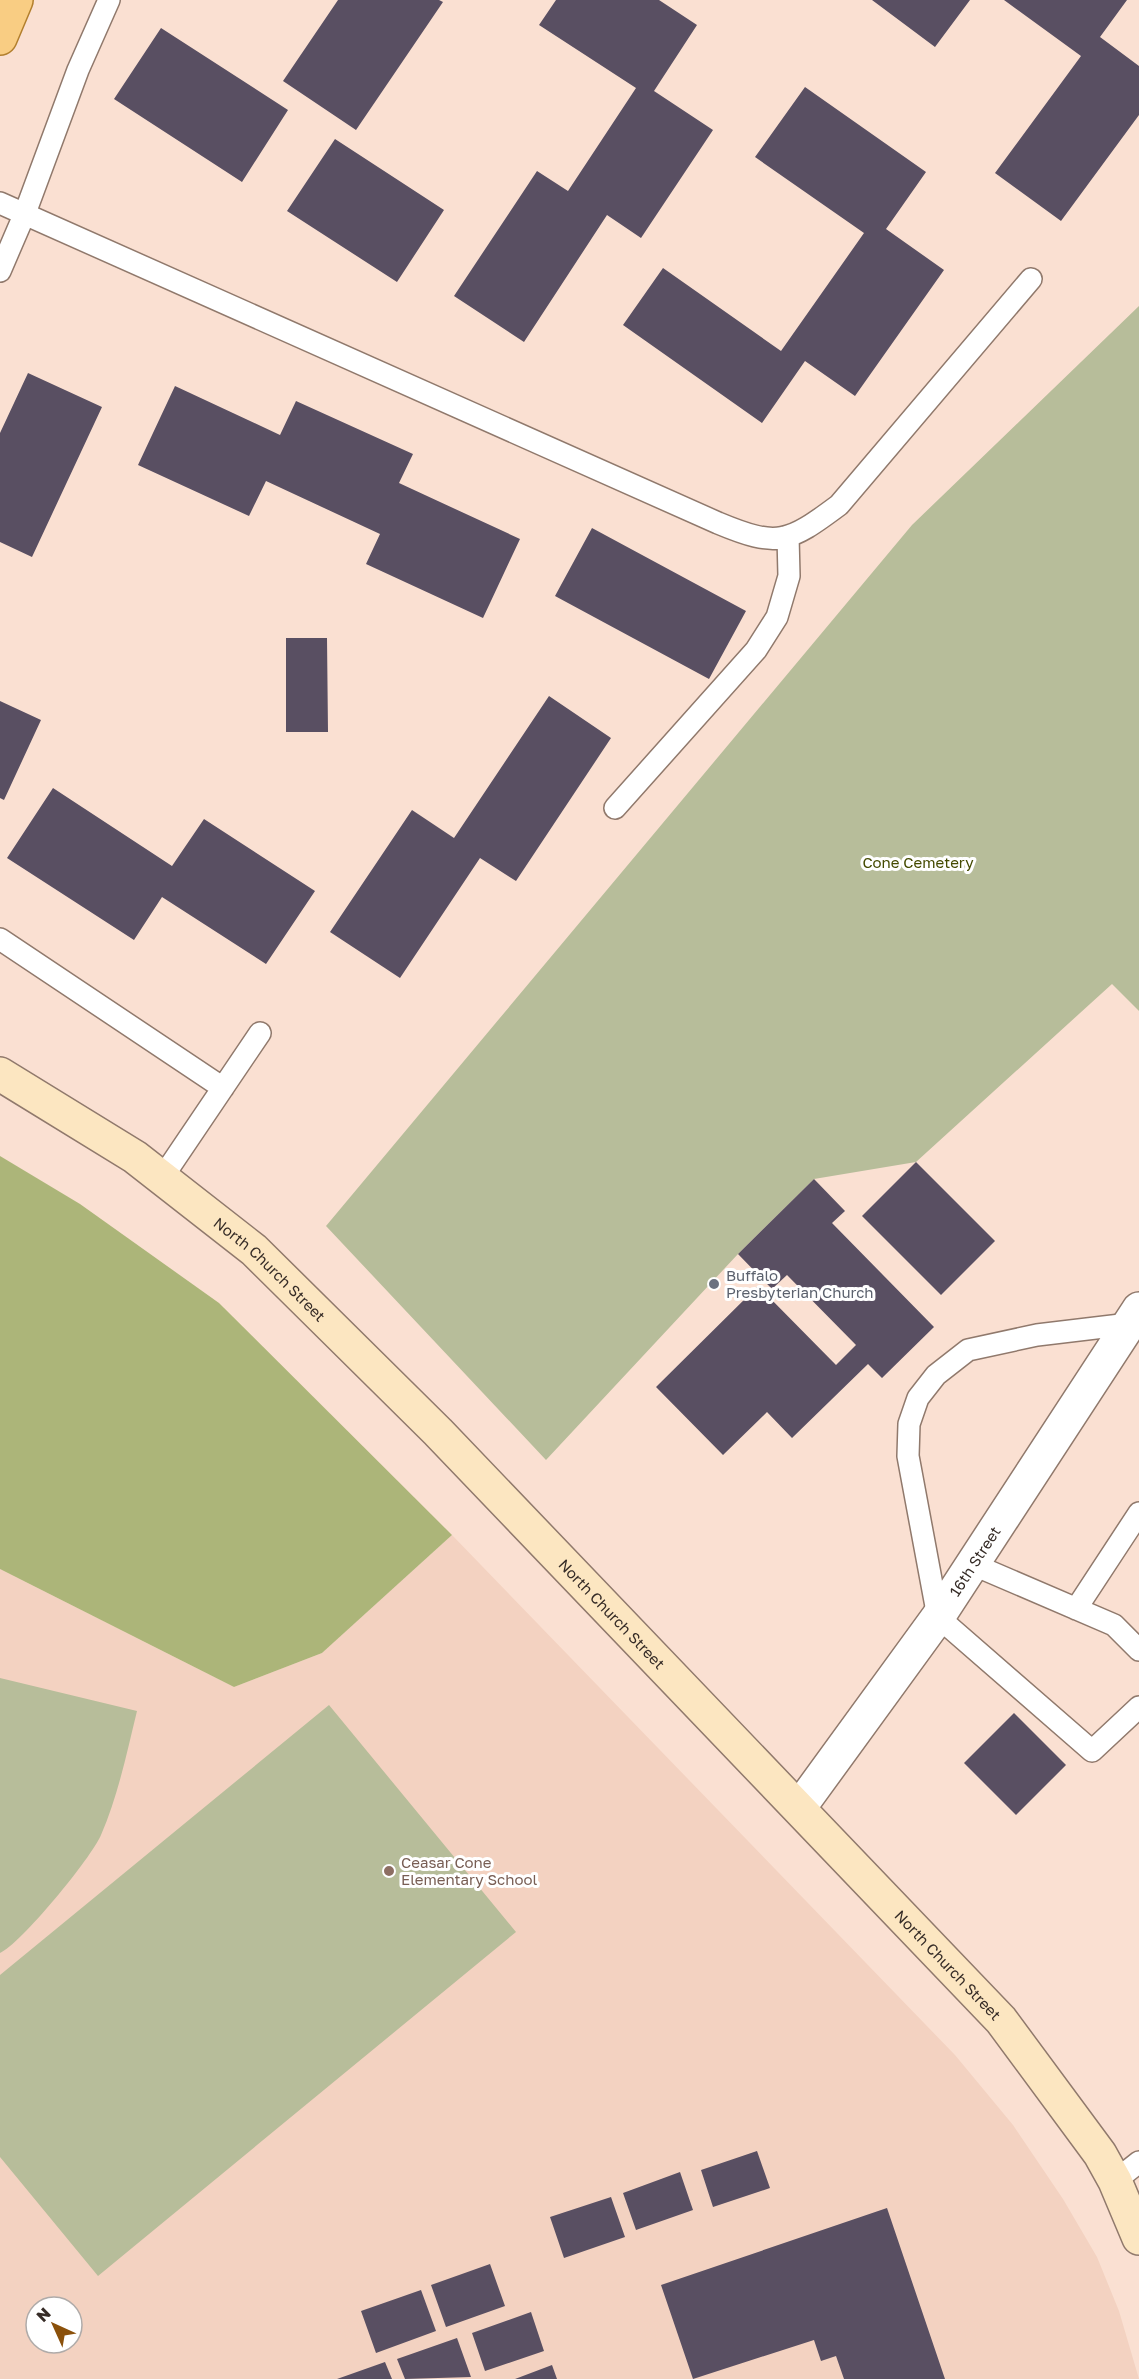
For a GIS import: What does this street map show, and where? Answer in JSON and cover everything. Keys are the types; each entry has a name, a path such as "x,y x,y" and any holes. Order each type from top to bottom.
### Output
{"main road":[{"path":"0,38 16,0"},
{"name":"North Church Street","path":"0,1074 135,1156 254,1250 438,1432 1001,2020 1100,2154 1127,2172 1139,2238"}],"street":[{"name":"16th Street","path":"800,1808 938,1617 1136,1321"}],"lane":[{"path":"0,271 25,213 78,70 109,0"},
{"path":"0,203 747,535 774,540 805,530 839,505 1032,279"},
{"path":"615,808 756,650 777,617 789,576 788,536"},
{"path":"0,939 223,1088"},
{"path":"162,1178 260,1033"},
{"path":"1136,1321 1037,1335 968,1350 936,1375 918,1398 909,1424 908,1456 938,1617 1092,1751 1139,1707"},
{"path":"1076,1609 1139,1513"},
{"path":"972,1564 1114,1625 1139,1650"}],"shaded area":[{"name":"Ceasar Cone Elementary School","path":"452,1535 955,2055 1013,2125 1063,2199 1097,2257 1119,2311 1139,2379 0,2379 0,1569 234,1687 322,1653"}],"green space":[{"name":"Cone Cemetery","path":"1139,306 1139,1011 1112,984 916,1162 814,1179 738,1254 546,1460 326,1226 912,525"},
{"path":"0,1156 80,1204 219,1303 452,1535 322,1653 234,1687 0,1569"},
{"path":"0,1678 137,1711 117,1789 107,1820 95,1846 38,1918 10,1947 0,1953"},
{"path":"329,1705 516,1932 98,2276 0,2157 0,1975"}],"building":[{"path":"338,0 439,0 443,2 356,130 283,81"},
{"path":"556,0 659,0 697,25 654,91 713,130 641,238 607,215 524,342 454,296 537,171 568,191 636,88 539,25"},
{"path":"872,0 970,0 935,47"},
{"path":"1004,0 1127,0 1100,37 1139,66 1139,115 1061,221 995,173 1081,56"},
{"path":"161,28 288,110 242,182 114,99"},
{"path":"805,87 926,172 886,229 944,270 855,396 805,361 762,423 623,325 663,268 781,351 864,233 755,157"},
{"path":"335,139 444,210 397,282 287,211"},
{"path":"28,373 102,407 32,557 0,542 0,433"},
{"path":"175,386 280,435 296,401 413,454 399,483 520,539 483,618 366,564 380,534 266,481 249,516 138,465"},
{"path":"592,528 746,611 709,679 555,596"},
{"path":"286,638 327,638 328,732 286,732"},
{"path":"549,696 611,738 516,881 480,858 400,978 330,932 412,810 454,838"},
{"path":"0,701 41,720 4,800 0,798"},
{"path":"53,788 172,866 204,819 315,891 266,964 162,897 134,940 7,858"},
{"path":"916,1162 995,1241 941,1295 862,1216"},
{"path":"814,1179 845,1211 832,1223 934,1327 882,1378 868,1364 792,1438 767,1412 723,1455 656,1387 758,1286 836,1365 856,1345 787,1275 772,1289 738,1254"},
{"path":"1014,1713 1066,1765 1016,1815 964,1763"},
{"path":"757,2151 770,2188 713,2207 701,2170"},
{"path":"680,2172 693,2210 636,2230 623,2193"},
{"path":"611,2197 625,2237 564,2258 550,2217"},
{"path":"887,2208 945,2379 844,2379 836,2356 821,2361 814,2340 693,2379 661,2285"},
{"path":"490,2264 505,2306 446,2327 431,2285"},
{"path":"421,2290 436,2331 376,2353 361,2311"},
{"path":"531,2312 544,2351 485,2371 472,2333"},
{"path":"457,2338 471,2377 405,2379 397,2359"},
{"path":"385,2362 392,2379 337,2379"},
{"path":"552,2365 557,2379 515,2379"}],"place":[{"name":"Buffalo Presbyterian Church","path":"714,1284"},
{"name":"Ceasar Cone Elementary School","path":"389,1871"}]}
